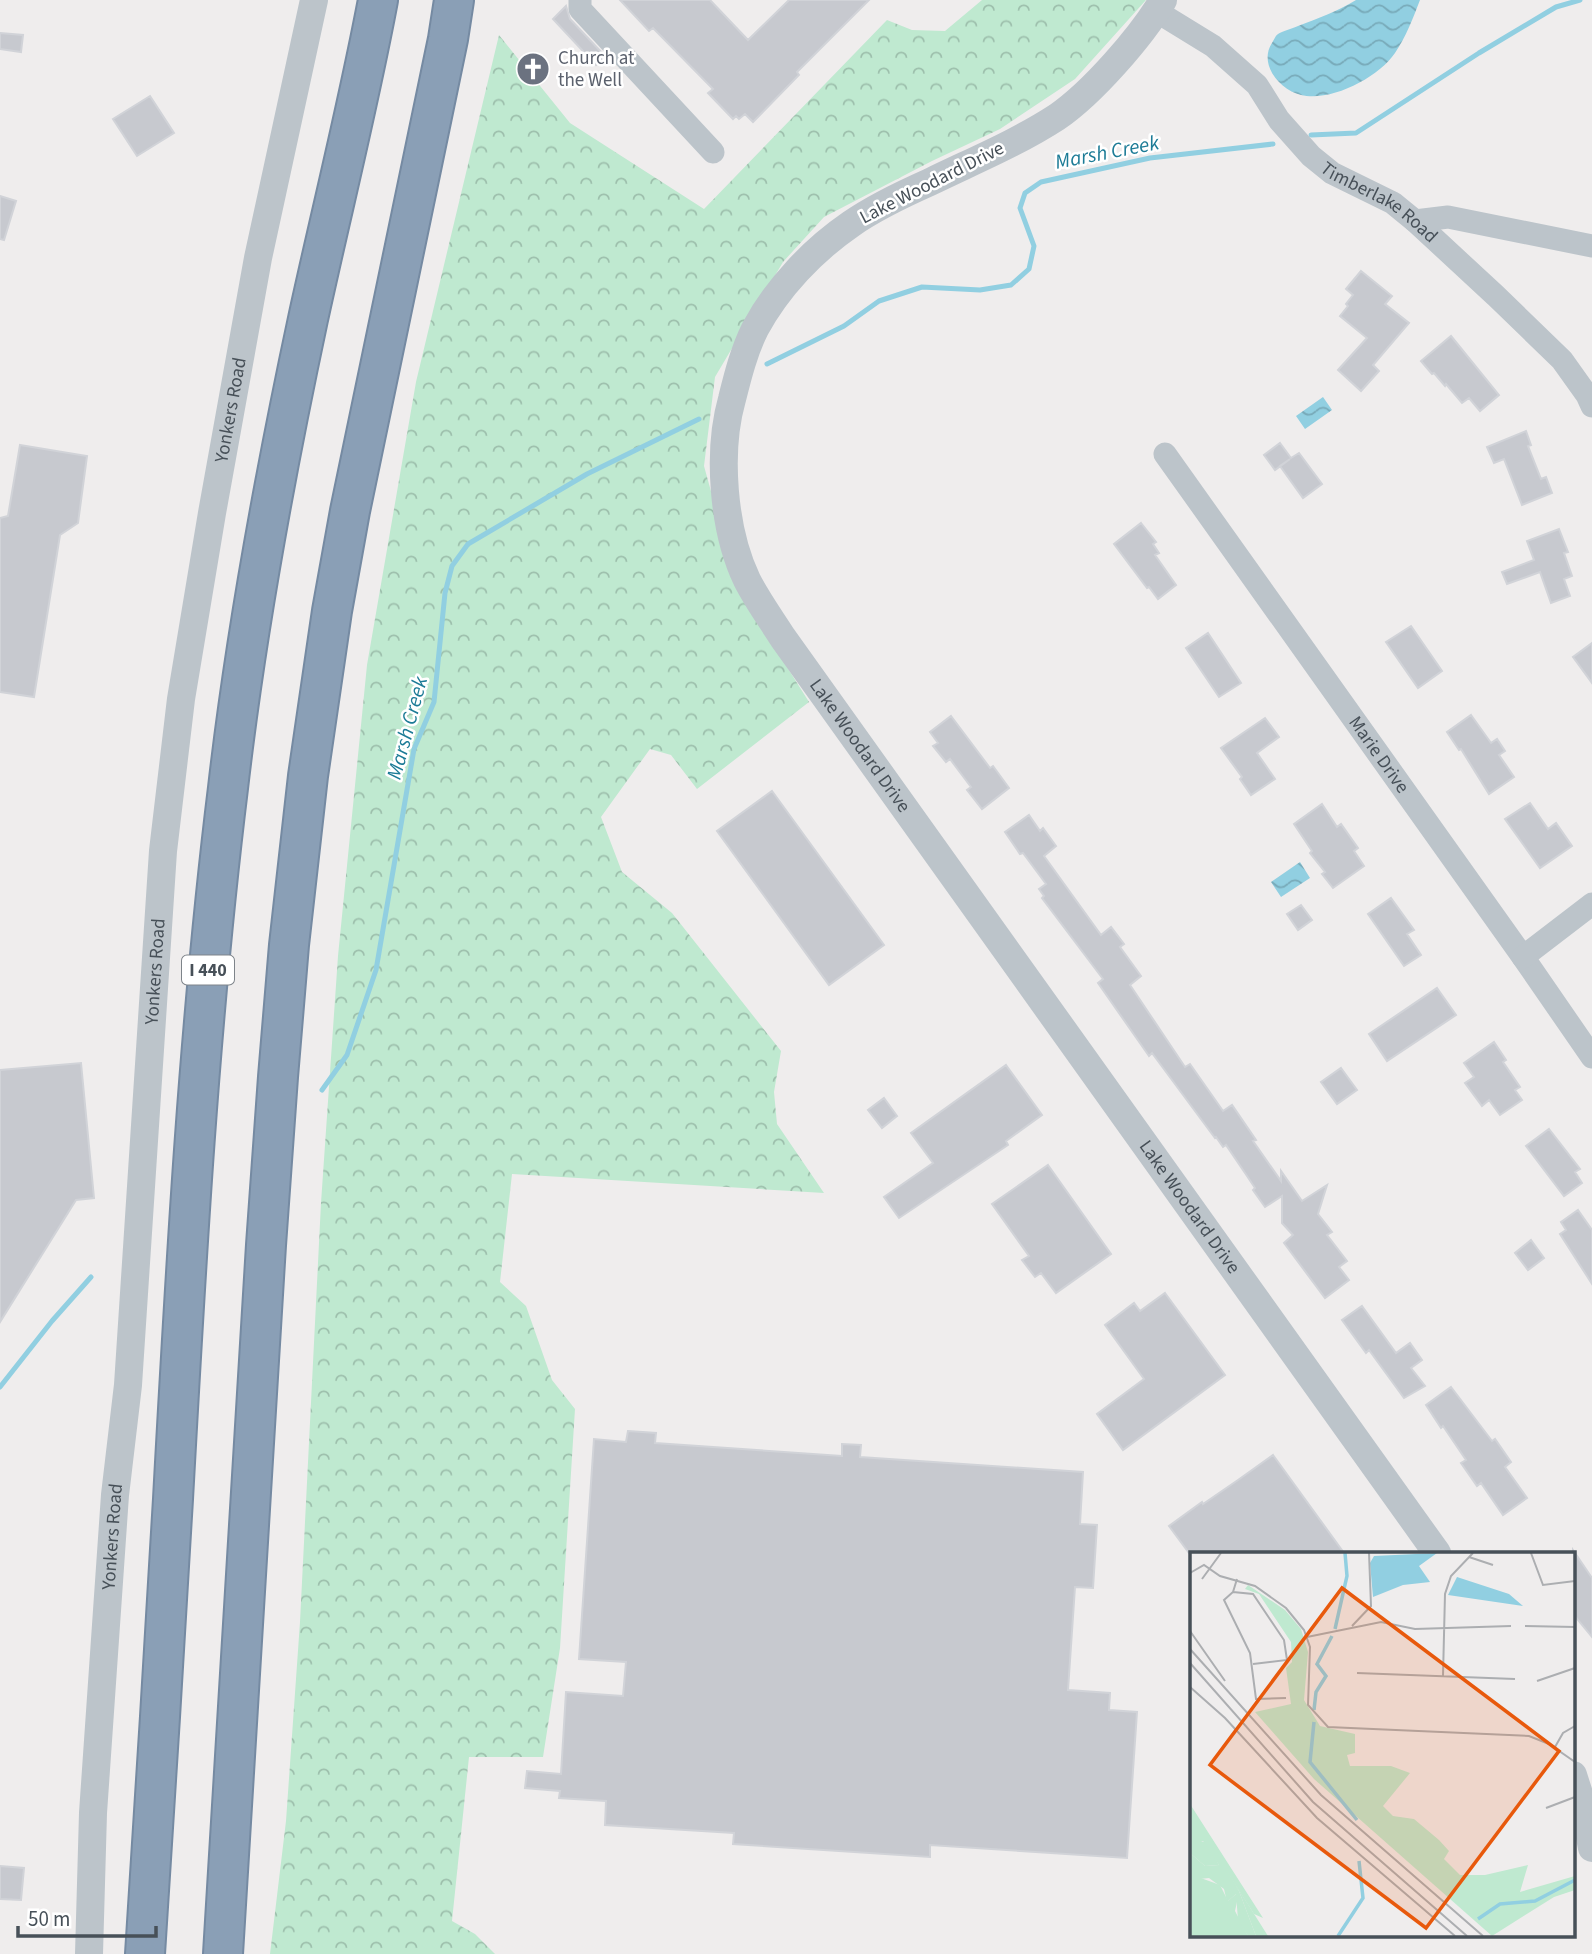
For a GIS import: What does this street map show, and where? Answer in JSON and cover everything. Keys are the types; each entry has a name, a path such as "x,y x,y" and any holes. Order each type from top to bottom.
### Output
{"highway":[{"name":"I 440","path":"145,1954 187,1230 200,1060 228,790 251,620 269,519 308,319 378,0"},
{"path":"223,1954 277,1091 289,945 308,776 332,611 350,511 449,39 454,0"},
{"path":"449,39 461,0"}],"street":[{"name":"Yonkers Road","path":"89,1954 93,1813 115,1495 128,1385 168,810 181,699 212,513 258,258 314,0"},
{"path":"580,0 580,9 713,152"},
{"name":"Timberlake Road","path":"1160,5 1257,85 1279,120 1311,156 1332,173 1393,202 1415,221 1562,360 1592,405"},
{"name":"Lake Woodard Drive","path":"1160,5 1112,64 1086,92 1059,115 1032,132 862,216 834,237 788,282 769,306 747,349 728,411 724,490 736,549 747,578 783,638 1436,1552"},
{"path":"1415,221 1448,217 1592,246"},
{"name":"Marie Drive","path":"1166,454 1592,1057"},
{"path":"1523,957 1592,904"},
{"path":"1574,1778 1586,1816 1592,1848"}],"green space":[{"path":"982,0 1146,0 1075,79 1000,129 824,217 783,262 715,377 704,466 738,589 809,702 697,789 671,755 650,749 601,817 622,872 672,913 781,1051 774,1092 777,1124 824,1193 512,1174 500,1282 526,1306 552,1380 575,1409 560,1648 543,1757 469,1757 452,1921 475,1934 495,1954 270,1954 286,1821 300,1622 321,1203 338,956 367,665 416,382 499,35 570,123 704,209 887,20 912,30 945,31"}],"water":[{"path":"1356,0 1420,0 1403,40 1387,62 1366,79 1326,95 1301,95 1279,82 1269,67 1268,59 1268,51 1277,35"},
{"path":"1323,397 1332,410 1305,429 1296,416"},
{"path":"1300,862 1310,878 1281,897 1271,882"}],"building":[{"path":"620,0 710,0 748,40 789,0 869,0 797,72 799,75 753,122 745,114 739,119 736,116 733,119 708,93 713,89 653,28 649,31"},
{"path":"566,6 570,19 605,56 596,65 553,19"},
{"path":"0,33 23,35 21,52 0,49"},
{"path":"150,96 174,133 137,156 113,119"},
{"path":"0,196 16,201 4,240 0,239"},
{"path":"1361,271 1392,296 1385,304 1409,323 1373,365 1379,371 1361,391 1338,370 1367,338 1340,316 1353,295 1346,289"},
{"path":"1451,336 1499,395 1480,411 1469,398 1462,403 1421,361"},
{"path":"1526,431 1531,445 1528,446 1541,479 1546,477 1552,493 1522,505 1504,459 1494,463 1487,447"},
{"path":"1280,443 1291,458 1299,453 1322,484 1303,498 1280,466 1275,470 1264,455"},
{"path":"20,445 87,456 78,523 60,535 34,697 0,692 0,518 8,516"},
{"path":"1141,523 1156,542 1153,544 1159,553 1155,555 1176,585 1158,599 1114,544"},
{"path":"1559,529 1568,552 1564,553 1572,576 1564,579 1570,596 1551,603 1540,572 1507,584 1502,572 1534,560 1527,541"},
{"path":"1411,626 1442,671 1418,688 1386,642"},
{"path":"1208,633 1241,683 1219,697 1186,648"},
{"path":"1592,643 1592,683 1573,657"},
{"path":"1471,715 1491,743 1497,739 1505,751 1499,755 1514,777 1489,794 1447,732"},
{"path":"951,716 990,768 993,766 1009,788 982,809 967,790 971,787 950,759 946,762 933,746 938,743 930,732"},
{"path":"1265,718 1279,737 1257,753 1275,779 1251,795 1221,748"},
{"path":"772,791 884,945 829,985 717,831"},
{"path":"1530,803 1548,829 1556,823 1572,846 1540,868 1505,819"},
{"path":"1322,804 1337,827 1341,824 1358,848 1354,851 1364,866 1333,888 1322,874 1325,872 1310,853 1312,851 1294,824"},
{"path":"1029,815 1040,831 1043,828 1056,846 1044,856 1101,935 1111,927 1124,944 1120,947 1141,976 1130,985 1185,1067 1190,1064 1223,1111 1232,1105 1281,1181 1281,1171 1302,1201 1327,1185 1318,1214 1332,1232 1327,1235 1347,1261 1339,1267 1349,1280 1325,1298 1284,1243 1293,1235 1282,1223 1282,1196 1265,1207 1226,1145 1223,1147 1215,1138 1152,1053 1149,1056 1098,983 1103,979 1042,898 1044,896 1039,889 1046,884 1005,832"},
{"path":"1391,898 1414,930 1407,934 1421,955 1404,966 1368,914"},
{"path":"1301,905 1312,920 1298,930 1287,914"},
{"path":"1437,988 1456,1015 1387,1061 1369,1034"},
{"path":"1494,1042 1506,1060 1503,1062 1520,1087 1515,1090 1522,1100 1500,1115 1489,1100 1482,1106 1465,1083 1474,1077 1464,1063"},
{"path":"81,1063 94,1198 76,1200 0,1322 0,1070"},
{"path":"1006,1065 1042,1115 1006,1141 1008,1145 899,1218 884,1197 933,1163 911,1133"},
{"path":"1341,1068 1357,1090 1337,1104 1321,1082"},
{"path":"884,1098 897,1116 882,1128 868,1110"},
{"path":"1549,1129 1580,1169 1575,1172 1582,1183 1564,1196 1526,1146"},
{"path":"1048,1165 1111,1254 1056,1293 1041,1273 1035,1277 1022,1260 1029,1256 992,1204"},
{"path":"1578,1210 1592,1230 1592,1284 1560,1234 1566,1230 1561,1222"},
{"path":"1531,1240 1544,1258 1528,1270 1515,1253"},
{"path":"1165,1293 1225,1375 1123,1450 1097,1414 1144,1379 1105,1325 1134,1303 1140,1311"},
{"path":"1362,1306 1396,1353 1410,1343 1422,1360 1411,1368 1425,1386 1404,1398 1369,1350 1366,1353 1342,1320"},
{"path":"1451,1387 1511,1462 1505,1467 1527,1498 1503,1515 1481,1483 1477,1486 1461,1463 1466,1460 1426,1405"},
{"path":"628,1431 656,1433 655,1443 842,1456 842,1444 861,1445 860,1457 1083,1472 1080,1524 1097,1525 1093,1588 1075,1587 1068,1690 1110,1693 1109,1710 1137,1712 1127,1858 930,1845 930,1857 733,1844 734,1833 605,1825 606,1801 559,1798 560,1791 525,1788 527,1771 561,1774 566,1692 623,1696 626,1662 579,1659 594,1439 626,1442"},
{"path":"1273,1455 1343,1552 1189,1553 1169,1526 1202,1502 1203,1504"},
{"path":"1573,1552 1592,1578 1592,1637 1574,1615"},
{"path":"0,1866 24,1868 21,1900 0,1899"}],"waterway":[{"name":"Marsh Creek","path":"1311,135 1356,133 1479,53 1556,7 1580,0"},
{"name":"Marsh Creek","path":"767,364 844,326 879,301 922,287 980,290 1011,285 1029,269 1034,246 1020,208 1025,193 1041,182 1150,158 1273,144"},
{"name":"Marsh Creek","path":"322,1090 347,1055 376,970 414,749 434,702 445,593 452,566 468,544 587,474 699,419"},
{"name":"Marsh Creek","path":"0,1387 91,1277"}],"place":[{"name":"Church at the Well","path":"533,69"}]}
